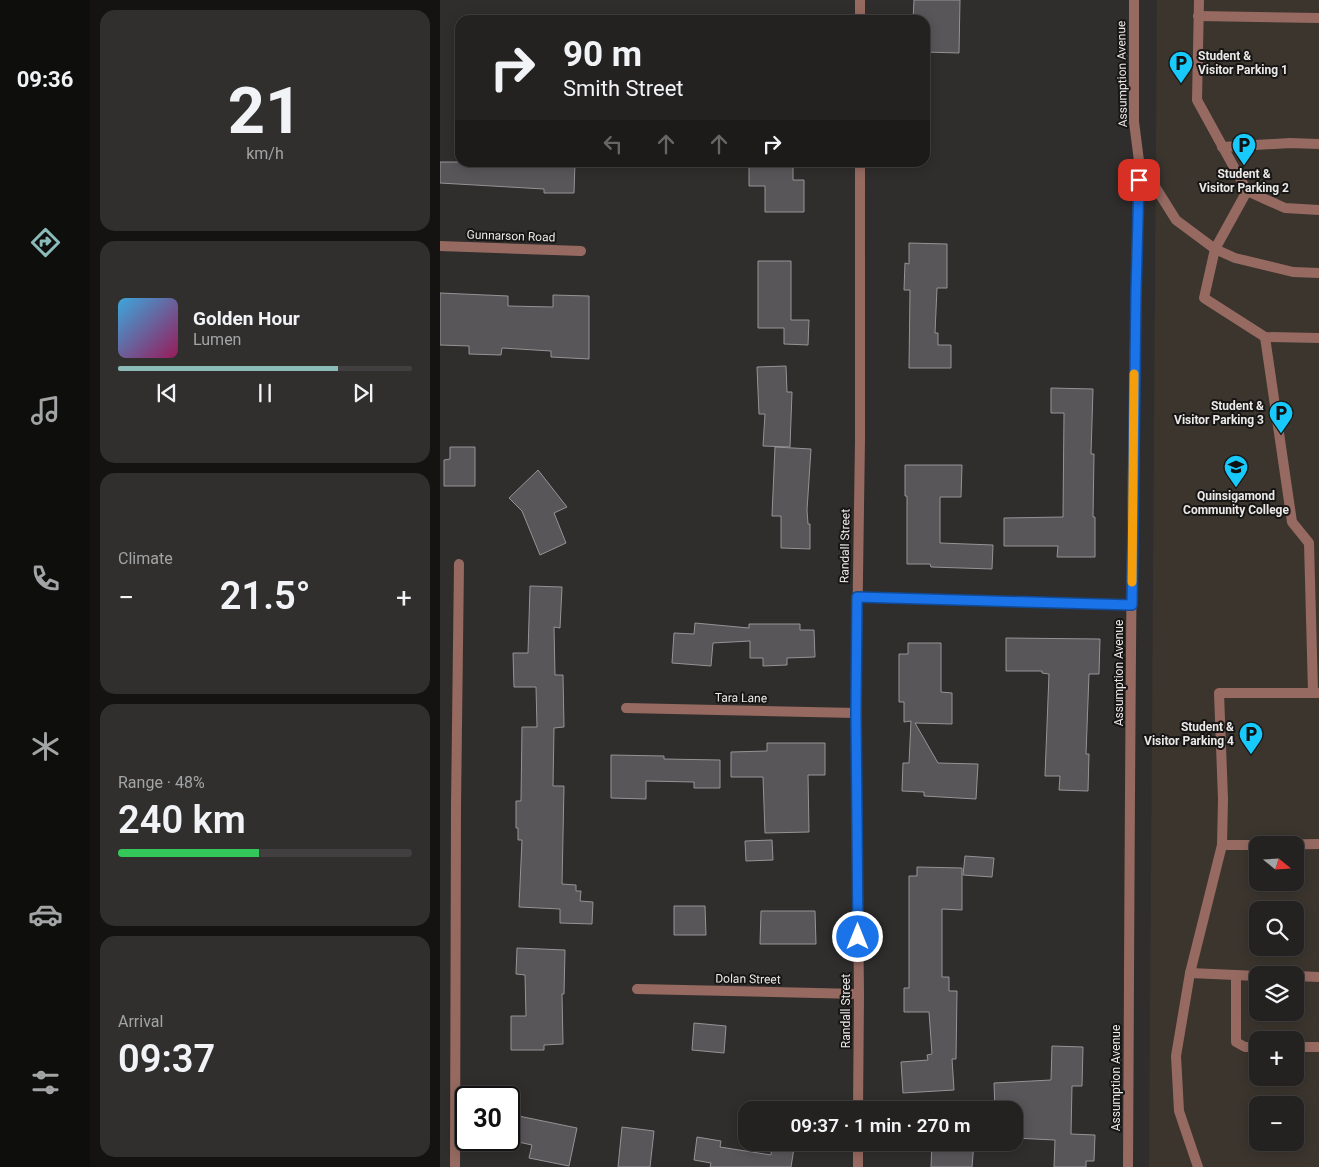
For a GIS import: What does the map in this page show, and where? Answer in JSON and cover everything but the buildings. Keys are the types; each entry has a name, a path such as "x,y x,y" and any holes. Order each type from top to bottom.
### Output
{"street":[{"path":"860,0 860,15"},
{"name":"Assumption Avenue","path":"1128,1167 1132,605 1139,161 1134,122 1134,0"},
{"path":"1199,0 1197,100 1247,191 1285,208 1319,210"},
{"path":"1198,16 1319,18"},
{"path":"1222,147 1290,143 1319,144"},
{"path":"1139,161 1176,220 1215,248 1234,258 1294,272 1319,273"},
{"name":"Randall Street","path":"858,1101 856,713 860,439 860,167"},
{"path":"1247,191 1215,248 1204,298 1265,337 1319,338"},
{"name":"Gunnarson Road","path":"440,246 581,251"},
{"path":"1198,1167 1179,1111 1176,1056 1190,973 1222,846 1223,799 1219,693 1316,692 1314,543 1292,522 1265,337"},
{"path":"455,1167 459,564"},
{"path":"857,597 1132,605"},
{"name":"Tara Lane","path":"626,708 856,713"},
{"path":"1304,844 1319,844"},
{"path":"1222,846 1249,845"},
{"path":"1190,973 1249,976"},
{"path":"1236,976 1236,1042 1249,1047"},
{"path":"1304,976 1319,976"},
{"name":"Dolan Street","path":"637,989 859,994"},
{"path":"1304,1047 1319,1047"},
{"path":"858,1151 858,1167"}],"shaded area":[{"name":"Quinsigamond Community College","path":"1157,0 1319,0 1319,1167 1149,1167"}],"slow traffic":[{"path":"1132,582 1134,374"}],"place":[{"name":"Student & Visitor Parking 1","path":"1181,84"},
{"name":"Student & Visitor Parking 2","path":"1244,166"},
{"name":"Student & Visitor Parking 3","path":"1281,434"},
{"name":"Quinsigamond Community College","path":"1236,488"},
{"name":"Student & Visitor Parking 4","path":"1251,755"}],"route":[{"path":"858,937 857,597 1132,605 1139,180"}]}
